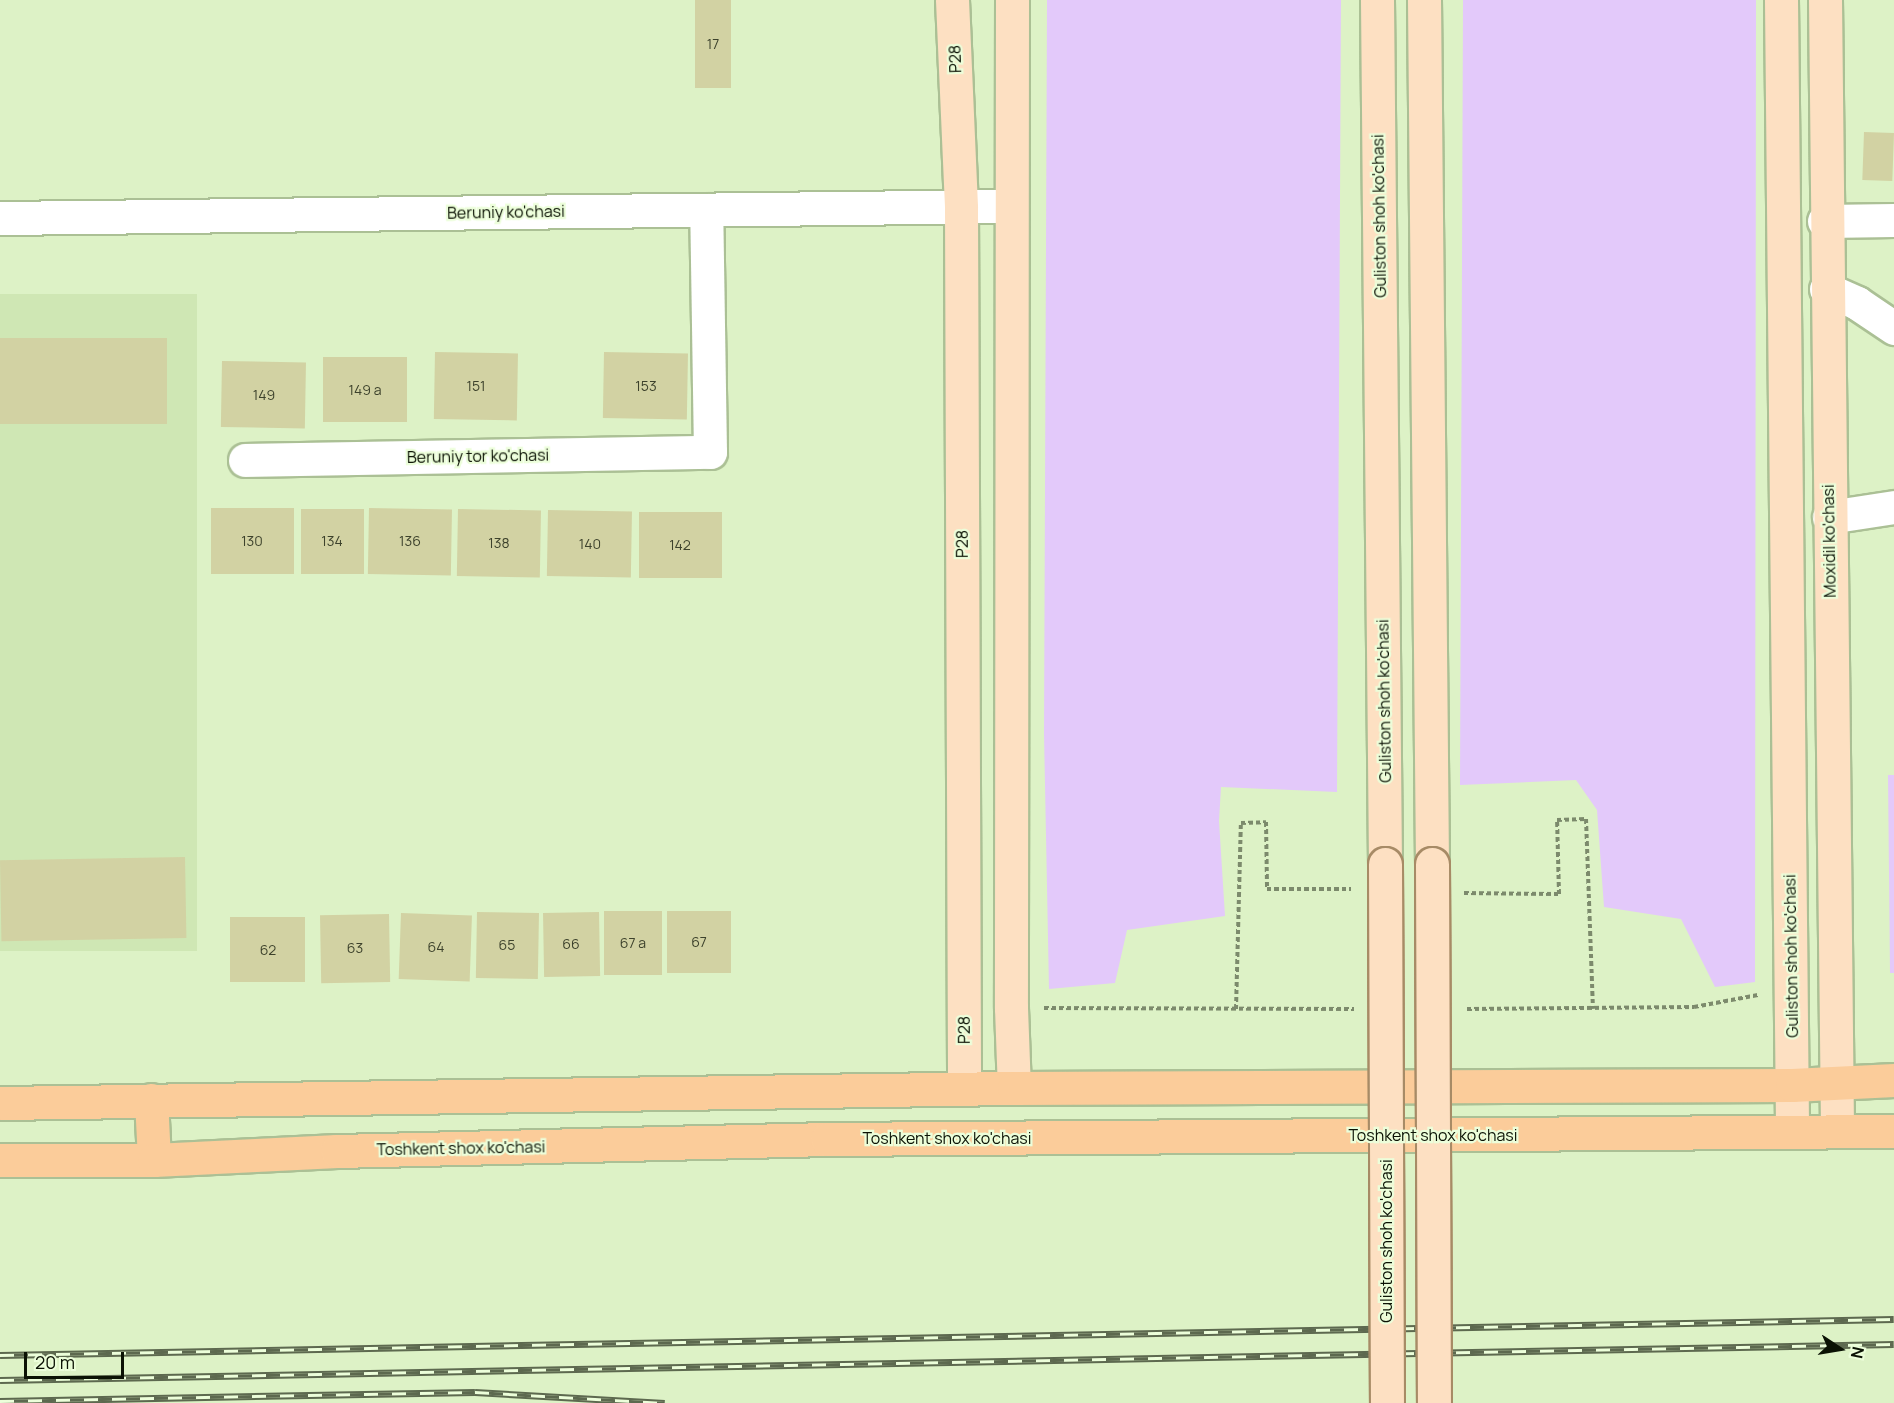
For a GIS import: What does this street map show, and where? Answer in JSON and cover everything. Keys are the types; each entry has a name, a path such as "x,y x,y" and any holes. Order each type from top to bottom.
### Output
{"highway":[{"path":"0,1103 1014,1088 1792,1085 1894,1080"},
{"path":"151,1100 154,1160"},
{"name":"Toshkent shox ko'chasi","path":"0,1160 154,1160 337,1151 827,1139 1894,1131"}],"main road":[{"name":"Р28","path":"952,0 961,208 964,1089"},
{"path":"1012,0 1011,1008 1014,1088"},
{"name":"Guliston shoh ko'chasi","path":"1377,0 1385,864 1387,1403"},
{"path":"1424,0 1432,864 1434,1403"},
{"name":"Guliston shoh ko'chasi","path":"1780,0 1792,1132"},
{"name":"Moxidil ko'chasi","path":"1825,0 1824,221 1837,1131"}],"street":[{"name":"Beruniy ko'chasi","path":"0,218 1011,206"},
{"name":"Beruniy tor ko'chasi","path":"244,460 710,452 706,210"},
{"path":"1824,221 1894,220"},
{"path":"1826,289 1857,303 1894,328"},
{"path":"1829,517 1894,507"}],"path":[{"path":"1463,893 1559,894 1557,820 1586,819 1593,1009"},
{"path":"1236,1009 1241,824 1266,822 1267,889 1354,889"}],"shaded area":[{"path":"1047,0 1341,0 1337,792 1221,787 1219,821 1225,916 1127,930 1115,983 1049,989 1044,734"},
{"path":"1463,0 1756,0 1755,982 1715,987 1681,919 1604,907 1597,810 1576,780 1460,785"},
{"path":"0,294 197,294 197,951 0,951"},
{"path":"1888,775 1894,775 1894,973 1890,973"}],"building":[{"path":"695,0 731,0 731,88 695,88"},
{"path":"1864,132 1894,133 1892,181 1862,180"},
{"path":"0,338 167,338 167,424 0,424"},
{"path":"435,352 518,353 517,420 434,419"},
{"path":"604,352 688,353 687,419 603,418"},
{"path":"323,357 407,357 407,422 323,422"},
{"path":"222,361 306,362 305,428 221,427"},
{"path":"211,508 294,508 294,574 211,574"},
{"path":"369,508 452,509 451,575 368,574"},
{"path":"301,509 364,509 364,574 301,574"},
{"path":"458,509 541,510 540,577 457,576"},
{"path":"548,510 632,511 631,577 547,576"},
{"path":"639,512 722,512 722,578 639,578"},
{"path":"185,857 186,938 1,941 0,860"},
{"path":"604,911 662,911 662,975 604,975"},
{"path":"667,911 731,911 731,973 667,973"},
{"path":"477,912 539,913 538,979 476,978"},
{"path":"599,912 600,976 544,977 543,913"},
{"path":"401,913 472,915 470,981 399,979"},
{"path":"389,914 390,982 321,983 320,915"},
{"path":"230,917 305,917 305,982 230,982"}],"railway":[{"path":"0,1355 1894,1319"},
{"path":"0,1380 1894,1344"},
{"path":"0,1401 475,1392 665,1403"}]}
